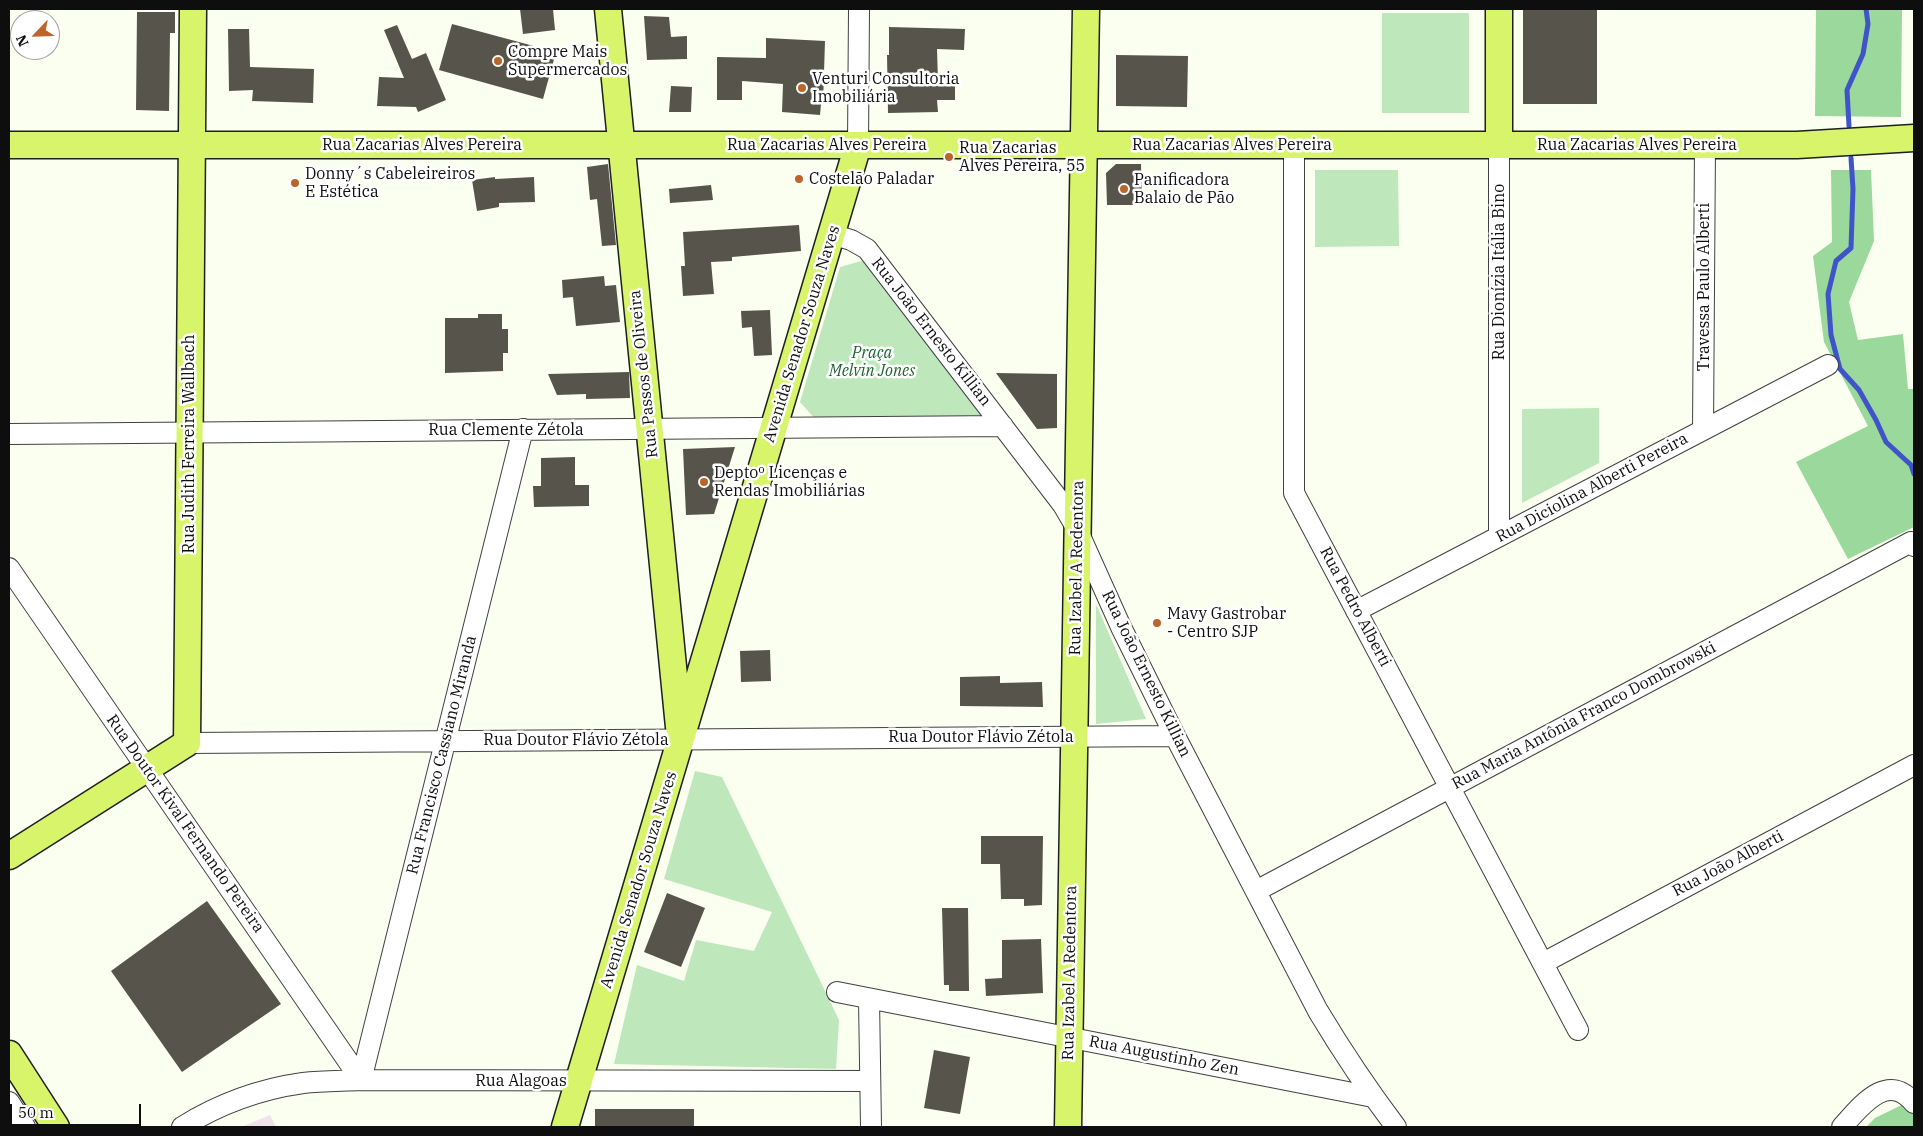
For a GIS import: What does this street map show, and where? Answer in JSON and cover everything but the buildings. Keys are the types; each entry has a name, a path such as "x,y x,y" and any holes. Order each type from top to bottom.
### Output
{"main road":[{"name":"Rua Judith Ferreira Wallbach","path":"187,743 193,9"},
{"name":"Rua Passos de Oliveira","path":"608,9 681,739"},
{"name":"Rua Izabel A Redentora","path":"1068,1127 1086,9"},
{"name":"Rua Dionízia Itália Bino","path":"1499,9 1499,145"},
{"name":"Rua Zacarias Alves Pereira","path":"9,145 1798,145 1914,138"},
{"name":"Avenida Senador Souza Naves","path":"565,1127 858,145"},
{"path":"9,856 187,743"},
{"path":"9,1054 56,1127"}],"street":[{"path":"858,145 859,9"},
{"name":"Rua Pedro Alberti","path":"1294,145 1294,493 1578,1030"},
{"name":"Rua Dionízia Itália Bino","path":"1499,145 1500,536"},
{"name":"Travessa Paulo Alberti","path":"1703,430 1705,145"},
{"name":"Rua João Ernesto Killian","path":"832,234 851,240 867,249 1052,490 1077,529 1175,736 1318,1011 1340,1049 1396,1127"},
{"name":"Rua Diciolina Alberti Pereira","path":"1356,611 1828,365"},
{"name":"Rua Clemente Zétola","path":"9,434 1003,426"},
{"name":"Rua Francisco Cassiano Miranda","path":"361,1080 523,430"},
{"name":"Rua Maria Antônia Franco Dombrowski","path":"1256,891 1913,544"},
{"name":"Rua Doutor Kival Fernando Pereira","path":"9,568 361,1080"},
{"name":"Rua Doutor Flávio Zétola","path":"187,743 1175,736"},
{"name":"Rua João Alberti","path":"1543,963 1914,766"},
{"name":"Rua Augustinho Zen","path":"836,992 1373,1097"},
{"path":"869,998 871,1127"},
{"name":"Rua Alagoas","path":"182,1127 212,1110 244,1098 305,1083 361,1080 870,1081"},
{"path":"1842,1127 1868,1099 1890,1089 1903,1092 1914,1103"},
{"path":"9,1102 25,1127"}],"shaded area":[{"path":"270,1115 276,1127 241,1127"}],"green space":[{"path":"1816,9 1902,9 1901,117 1815,116"},
{"path":"1382,13 1469,13 1469,113 1382,113"},
{"path":"1315,170 1398,170 1399,246 1315,247"},
{"path":"1831,170 1871,170 1874,241 1849,302 1858,340 1903,334 1908,389 1914,389 1914,527 1848,559 1796,462 1868,426 1824,342 1813,256 1832,242"},
{"name":"Praça Melvin Jones","path":"865,260 986,415 817,421 800,402 840,267"},
{"path":"1599,408 1599,463 1522,503 1522,409"},
{"path":"1096,604 1146,719 1096,724"},
{"path":"695,771 722,777 839,1020 836,1069 614,1064 637,965 684,981 696,940 754,951 772,912 664,879"},
{"path":"1914,1099 1914,1127 1866,1127 1875,1118"}],"waterway":[{"path":"1849,126 1847,90 1863,54 1868,24 1866,9"},
{"path":"1851,158 1853,189 1851,248 1836,261 1828,294 1831,335 1840,369 1859,390 1886,442 1911,465 1914,474"}],"place":[{"name":"Compre Mais Supermercados","path":"498,61"},
{"name":"Venturi Consultoria Imobiliária","path":"802,88"},
{"name":"Rua Zacarias Alves Pereira, 55","path":"949,157"},
{"name":"Costelão Paladar","path":"799,179"},
{"name":"Donny´s Cabeleireiros E Estética","path":"295,183"},
{"name":"Panificadora Balaio de Pão","path":"1124,189"},
{"name":"Deptoº Licenças e Rendas Imobiliárias","path":"704,482"},
{"name":"Mavy Gastrobar - Centro SJP","path":"1157,623"}]}
